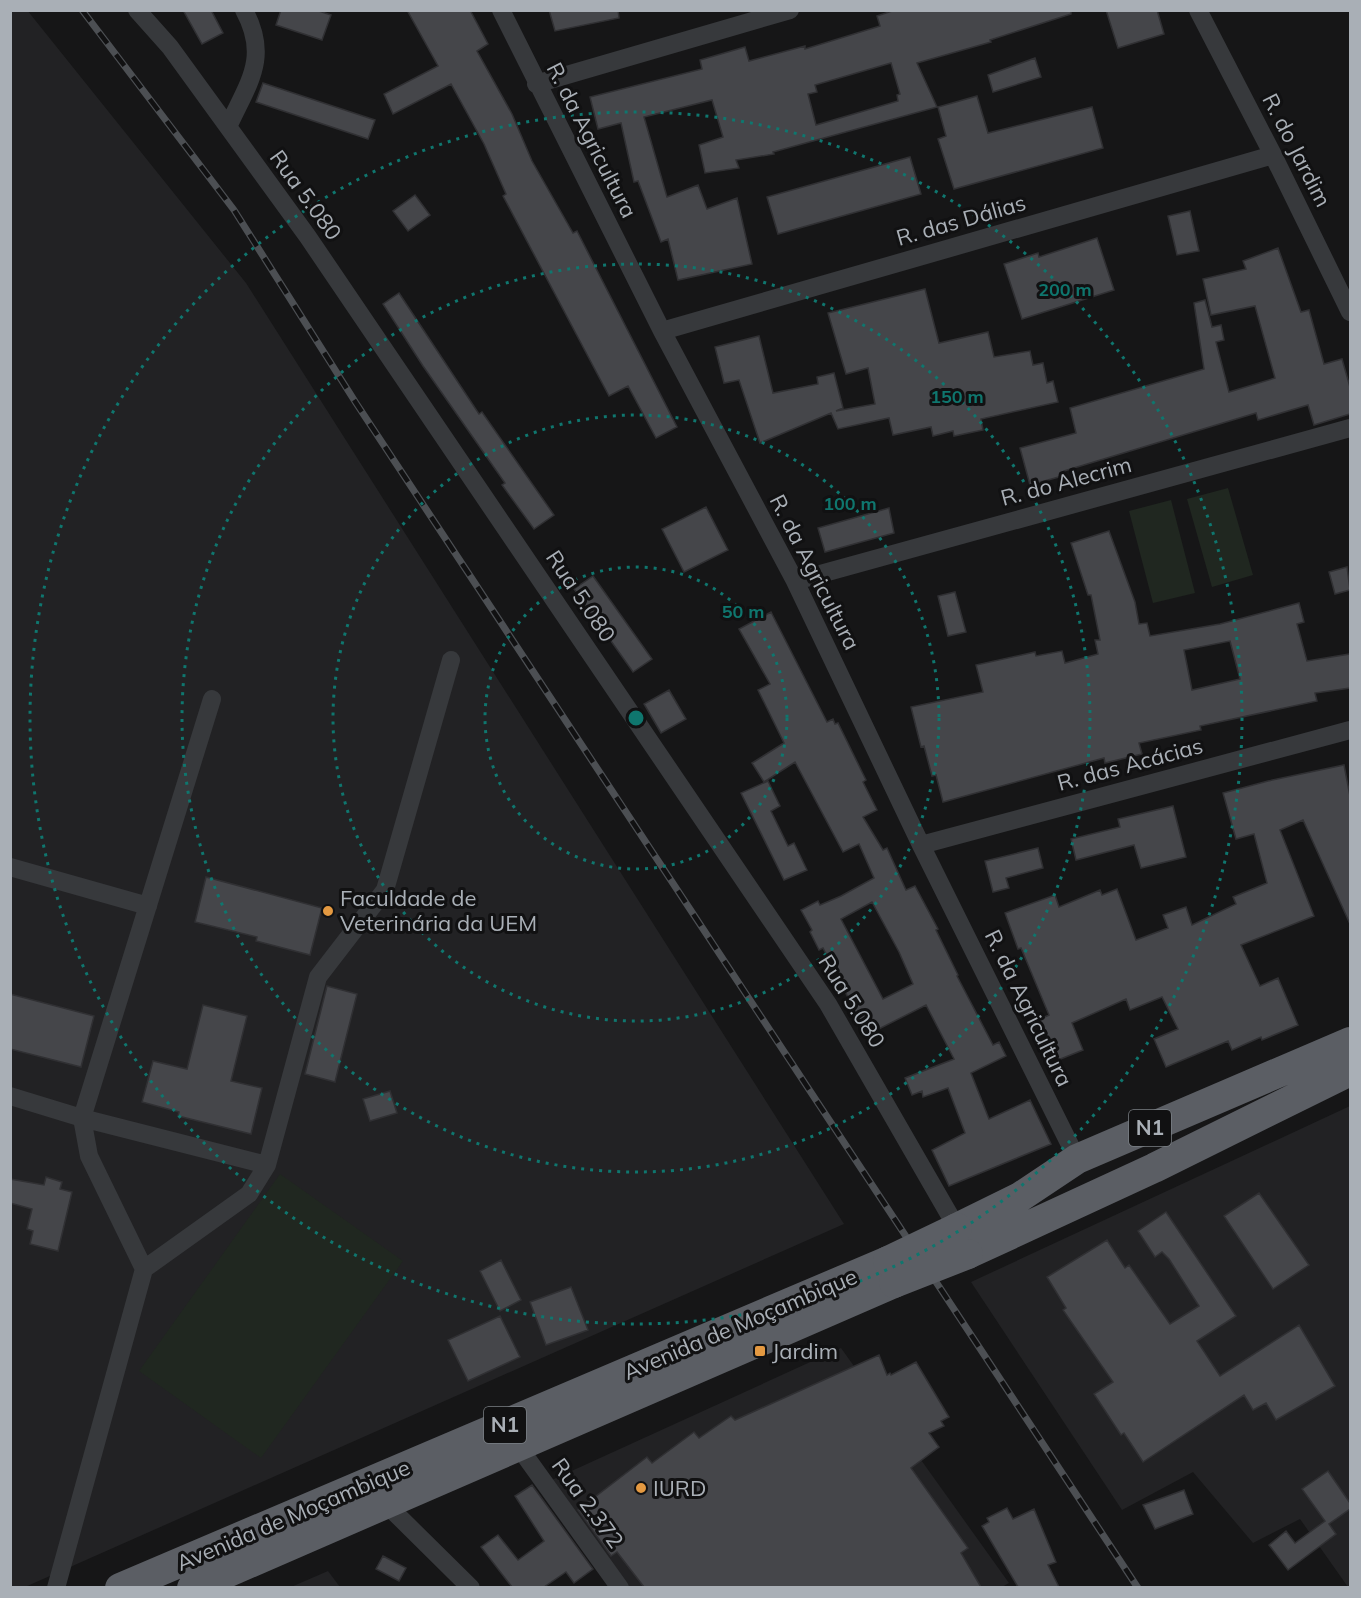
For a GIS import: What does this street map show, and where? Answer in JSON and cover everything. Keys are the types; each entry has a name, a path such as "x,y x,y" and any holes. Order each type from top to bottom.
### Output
{"highway":[{"name":"Avenida de Moçambique","path":"963,1241 1020,1197 1077,1159 1350,1042"},
{"name":"Avenida de Moçambique","path":"120,1587 963,1241 1154,1168 1350,1071"},
{"name":"Avenida de Moçambique","path":"192,1587 753,1344 891,1272"}],"street":[{"name":"Rua 5.080","path":"137,10 170,47 308,237 828,1004 963,1241"},
{"path":"228,127 252,75 258,51 255,30 244,10"},
{"name":"R. da Agricultura","path":"501,10 536,84 662,331 795,581 921,845 1077,1159"},
{"path":"536,84 790,10"},
{"name":"R. do Jardim","path":"1198,10 1273,154 1350,312"},
{"name":"R. das Dálias","path":"662,331 1273,154"},
{"name":"R. do Alecrim","path":"795,581 1350,428"},
{"path":"56,1587 144,1269 249,1194 267,1165 318,977 386,890 451,660"},
{"path":"144,1269 89,1156 82,1118 212,699"},
{"name":"R. das Acácias","path":"921,845 1350,730"},
{"path":"10,867 148,906"},
{"path":"10,1096 82,1118 267,1165"},
{"name":"Rua 2.372","path":"518,1446 620,1587"},
{"path":"385,1503 471,1587"}],"shaded area":[{"name":"Faculdade de Veterinária da UEM","path":"27,10 246,283 844,1224 25,1587 11,1588 10,11"},
{"path":"1228,488 1253,575 1212,587 1187,499"},
{"path":"1171,500 1195,593 1153,603 1129,511"},
{"path":"1350,1106 1350,1587 1348,1587 1300,1519 1253,1543 1193,1472 1122,1510 971,1282"},
{"path":"280,1174 403,1261 261,1458 139,1371"},
{"path":"841,1348 1009,1583 1000,1588 618,1587 543,1484"},
{"path":"328,1571 340,1587 291,1587"}],"building":[{"path":"183,10 211,10 223,33 202,44"},
{"path":"281,10 316,10 331,15 322,40 276,25"},
{"path":"407,10 470,10 488,44 477,51 512,114 532,161 573,233 577,231 677,427 656,438 628,386 609,396 503,196 506,194 484,144 451,84 393,114 384,94 438,66"},
{"path":"549,10 618,10 619,18 555,31"},
{"path":"895,10 1071,10 1071,14 990,40 991,42 917,63 937,107 773,152 774,154 736,160 739,168 705,173 699,145 723,137 712,100 644,117 667,197 698,185 707,209 737,198 752,264 678,280 668,239 661,242 638,181 634,182 621,123 598,129 590,97 702,69 700,60 745,47 749,61 805,46 805,49 880,26 877,16","holes":["891,63 900,94 897,95 898,101 816,125 808,94 817,92 815,85"]},
{"path":"1106,10 1157,10 1164,34 1118,48"},
{"path":"1035,58 1041,77 993,92 988,75"},
{"path":"263,83 375,120 368,139 256,102"},
{"path":"977,96 988,133 1092,107 1103,148 954,189 938,139 946,136 938,107"},
{"path":"910,157 921,194 778,234 767,197"},
{"path":"415,195 430,215 408,231 393,211"},
{"path":"1190,211 1199,251 1177,255 1168,216"},
{"path":"1097,238 1114,290 1022,319 1004,264 1038,253 1039,257"},
{"path":"1278,248 1301,312 1309,310 1324,364 1342,359 1350,387 1350,414 1314,425 1308,405 1258,420 1256,413 1064,471 1066,475 1030,485 1020,448 1076,433 1070,408 1204,369 1194,303 1205,300 1212,327 1221,325 1224,340 1216,342 1229,392 1275,378 1255,306 1211,315 1203,279 1246,269 1243,261"},
{"path":"925,289 939,343 988,332 994,357 1030,351 1033,365 1043,363 1047,383 1053,381 1058,402 981,419 983,430 954,436 953,431 933,436 931,427 893,435 889,418 838,429 831,413 760,443 739,380 724,383 715,347 759,336 773,393 818,384 817,377 834,373 843,408 836,411 875,404 868,368 846,374 828,313"},
{"path":"399,293 479,414 482,412 554,515 534,529 502,485 505,483 423,366 383,304"},
{"path":"706,507 728,550 684,572 662,529"},
{"path":"889,508 894,533 825,552 818,528"},
{"path":"1109,531 1135,602 1139,624 1147,623 1150,636 1220,624 1299,603 1304,622 1297,624 1307,661 1350,654 1350,688 1315,693 1317,701 1200,726 1201,730 1139,743 1142,754 1105,763 1104,758 943,802 936,775 932,776 924,746 921,747 911,707 983,692 976,665 1035,652 1036,656 1062,651 1065,663 1098,654 1095,640 1100,640 1091,595 1088,595 1071,543","holes":["1230,641 1240,679 1192,690 1184,650"]},
{"path":"1347,567 1350,590 1335,594 1329,572"},
{"path":"593,576 652,659 633,672 574,589"},
{"path":"955,592 966,632 948,636 938,596"},
{"path":"771,612 827,722 833,719 835,724 838,723 866,780 863,782 877,810 863,817 883,850 887,848 906,890 915,886 938,929 936,930 957,976 993,1045 999,1042 1006,1056 971,1073 989,1119 1030,1100 1051,1144 949,1186 932,1150 965,1133 948,1088 923,1097 922,1091 912,1095 905,1078 954,1059 926,1005 867,1035 823,948 819,950 810,932 812,930 801,910 818,901 820,905 841,896 874,878 859,844 843,852 795,762 764,782 752,763 784,743 758,690 770,684 739,629","holes":["872,902 913,984 883,999 841,919"]},
{"path":"669,690 686,719 661,733 644,704"},
{"path":"1344,765 1350,796 1350,924 1303,820 1280,830 1314,916 1241,945 1260,986 1278,978 1298,1025 1262,1040 1261,1037 1232,1050 1228,1041 1166,1067 1154,1039 1178,1029 1162,997 1130,1010 1126,999 1072,1023 1083,1050 1053,1062 1036,1021 1049,1015 1021,948 1018,949 1005,913 1055,895 1059,907 1100,890 1102,895 1117,889 1136,940 1168,928 1163,915 1186,907 1192,925 1236,904 1233,897 1267,883 1254,834 1236,839 1223,793"},
{"path":"768,781 780,806 771,811 788,846 794,843 807,870 784,880 741,793"},
{"path":"1173,806 1186,857 1141,868 1134,845 1076,860 1071,839 1120,827 1118,819"},
{"path":"1038,848 1043,868 1006,878 1009,888 993,892 985,861"},
{"path":"206,877 322,908 310,955 256,941 257,937 195,922"},
{"path":"327,986 357,994 335,1082 305,1074"},
{"path":"10,994 94,1016 81,1067 10,1049"},
{"path":"203,1005 247,1016 231,1081 262,1088 251,1134 178,1116 179,1112 142,1102 153,1061 187,1069"},
{"path":"390,1091 397,1113 370,1121 363,1099"},
{"path":"46,1177 62,1182 60,1189 72,1192 58,1251 30,1244 33,1231 27,1229 32,1209 10,1203 10,1179 44,1185"},
{"path":"1259,1193 1309,1265 1273,1289 1224,1216"},
{"path":"1166,1212 1236,1316 1197,1341 1220,1376 1299,1325 1335,1386 1276,1420 1266,1403 1253,1410 1244,1395 1143,1462 1124,1433 1121,1435 1094,1394 1113,1382 1063,1310 1066,1308 1047,1277 1107,1240 1125,1268 1129,1265 1170,1324 1199,1306 1169,1259 1162,1252 1155,1257 1138,1231"},
{"path":"501,1260 521,1300 500,1311 480,1271"},
{"path":"571,1287 588,1330 546,1345 530,1302"},
{"path":"500,1316 520,1357 468,1381 448,1340"},
{"path":"879,1355 887,1375 916,1362 949,1417 941,1421 944,1426 929,1433 939,1447 911,1468 968,1548 961,1553 981,1587 644,1587 617,1552 611,1556 578,1510 647,1457 652,1463 694,1432 699,1438 731,1416 735,1420"},
{"path":"1328,1471 1350,1503 1350,1509 1329,1524 1336,1534 1288,1570 1269,1545 1286,1531 1295,1543 1325,1521 1302,1489"},
{"path":"532,1485 593,1569 574,1583 566,1572 544,1587 512,1587 481,1547 498,1535 518,1560 544,1541 515,1496"},
{"path":"1184,1490 1193,1514 1155,1529 1143,1505"},
{"path":"1007,1508 1013,1519 1034,1509 1056,1562 1048,1565 1059,1587 1018,1587 982,1526 989,1522 987,1518"},
{"path":"383,1556 406,1568 399,1581 376,1569"}],"railway":[{"path":"82,10 234,210 356,403 1138,1588"}],"place":[{"name":"Faculdade de Veterinária da UEM","path":"328,911"},
{"name":"Jardim","path":"760,1351"},
{"name":"IURD","path":"641,1488"}]}
